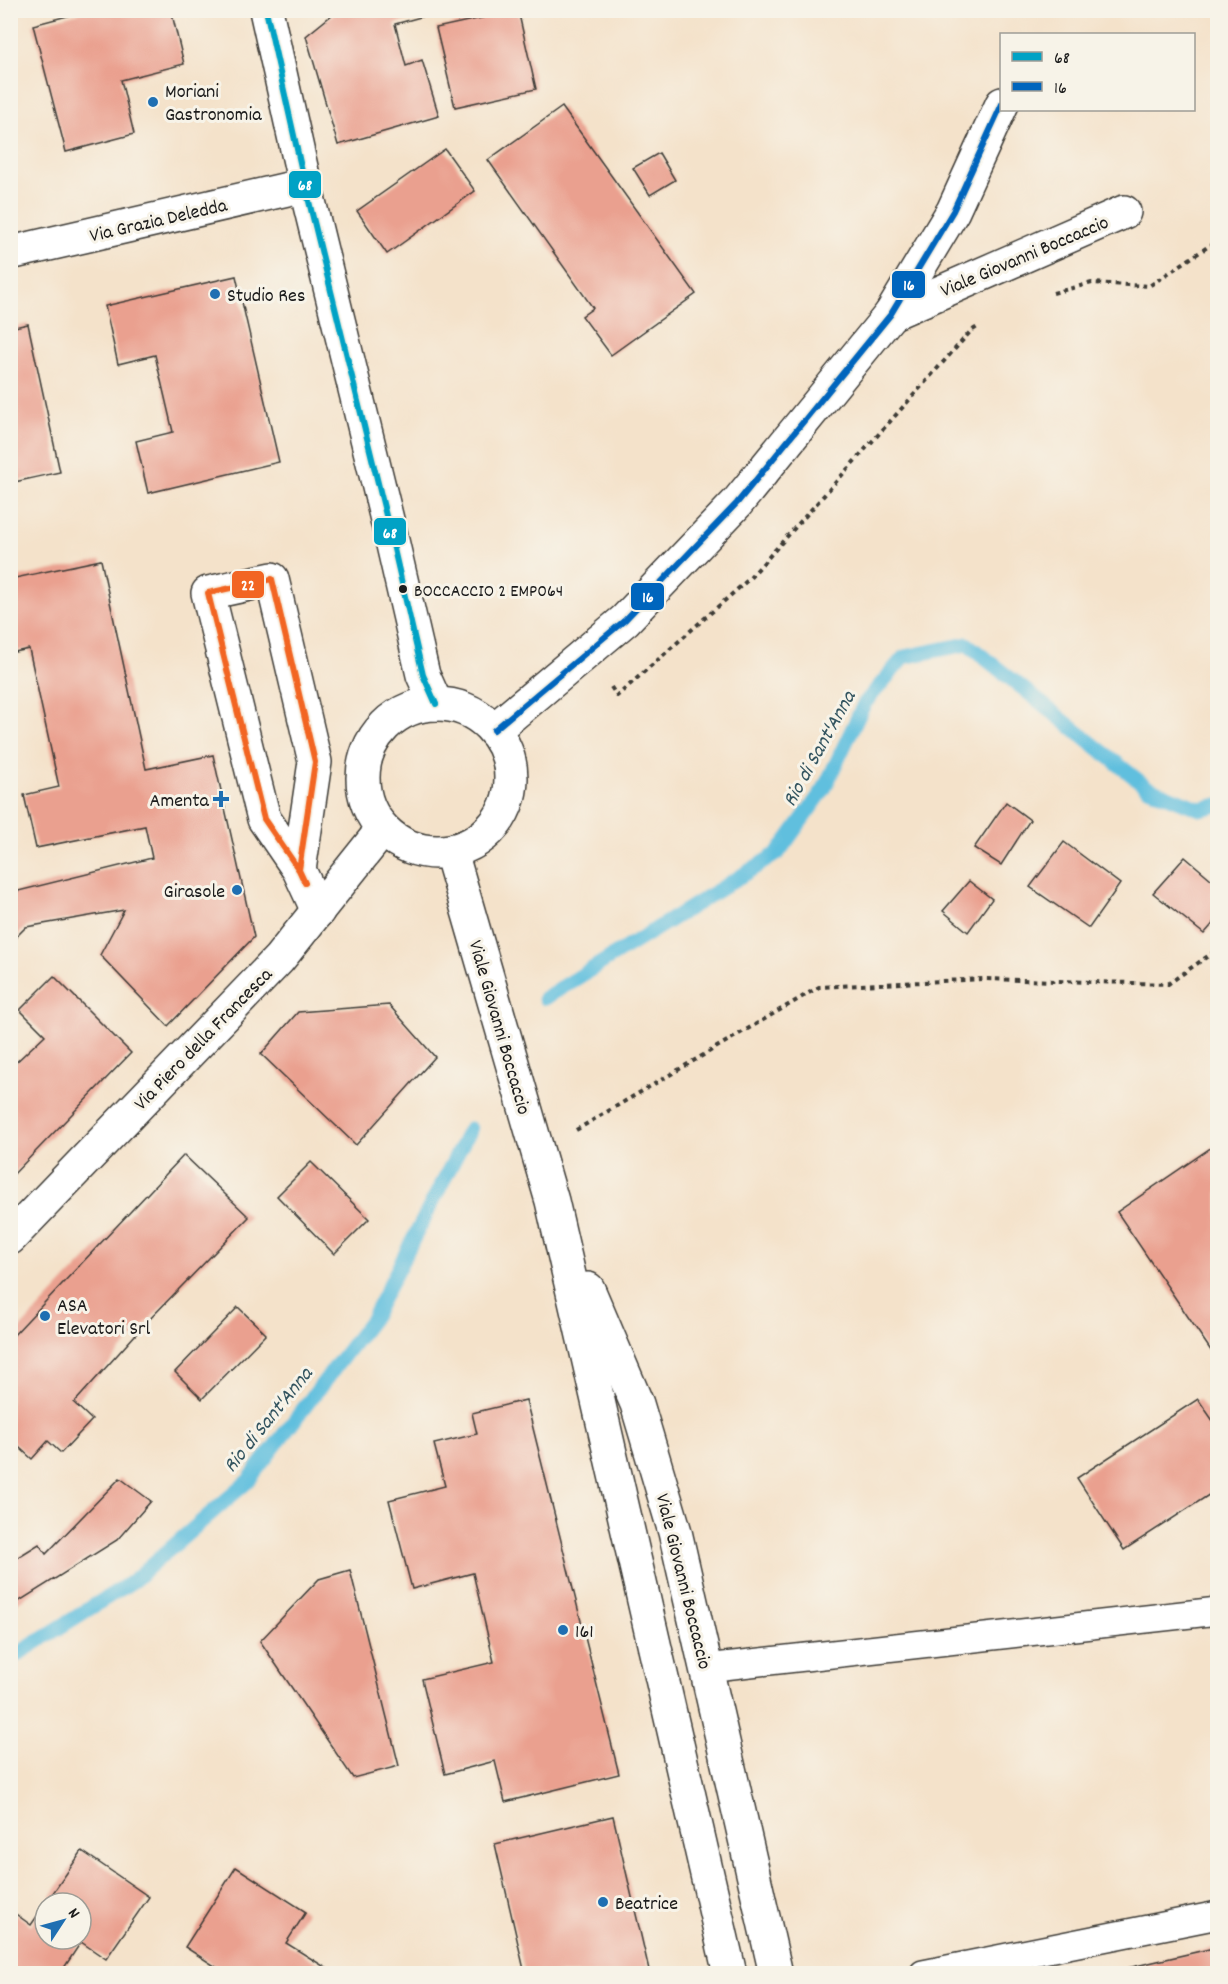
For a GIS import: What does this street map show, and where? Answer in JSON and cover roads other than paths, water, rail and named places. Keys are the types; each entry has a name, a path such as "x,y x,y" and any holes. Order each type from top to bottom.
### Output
{"street":[{"path":"266,10 305,185 423,675 436,704"},
{"name":"Viale Giovanni Boccaccio","path":"494,730 625,620 737,503 891,314 952,211 1000,108"},
{"name":"Via Grazia Deledda","path":"10,253 305,185"},
{"name":"Viale Giovanni Boccaccio","path":"891,314 1124,212"},
{"path":"299,870 315,762 272,579 208,593 264,819 299,870 318,911"},
{"path":"436,704 458,707 477,715 494,730 506,749 511,771 510,793 503,813 490,831 472,844 451,852 432,853 397,842 383,830 370,809 363,786 364,761 374,738 390,720 411,708 436,704"},
{"name":"Via Piero della Francesca","path":"10,1238 279,959 383,830"},
{"name":"Viale Giovanni Boccaccio","path":"451,852 552,1201 730,1974"},
{"name":"Viale Giovanni Boccaccio","path":"552,1201 637,1404 675,1532 776,1974"}],"lane":[{"path":"706,1668 1218,1611"},
{"path":"923,1974 1218,1915"}],"waterway":[{"name":"Rio di Sant'Anna","path":"545,998 778,853 824,789 864,704 904,657 967,644 1148,788 1200,809 1218,805"},
{"name":"Rio di Sant'Anna","path":"10,1659 133,1581 248,1481 372,1319 470,1129"}],"place":[{"name":"Moriani Gastronomia","path":"153,102"},
{"name":"Studio Res","path":"215,294"},
{"name":"BOCCACCIO 2 EMP064","path":"403,589"},
{"name":"Amenta","path":"221,799"},
{"name":"Girasole","path":"237,890"},
{"name":"ASA Elevatori Srl","path":"45,1316"},
{"name":"161","path":"563,1630"},
{"name":"Beatrice","path":"603,1902"}]}
